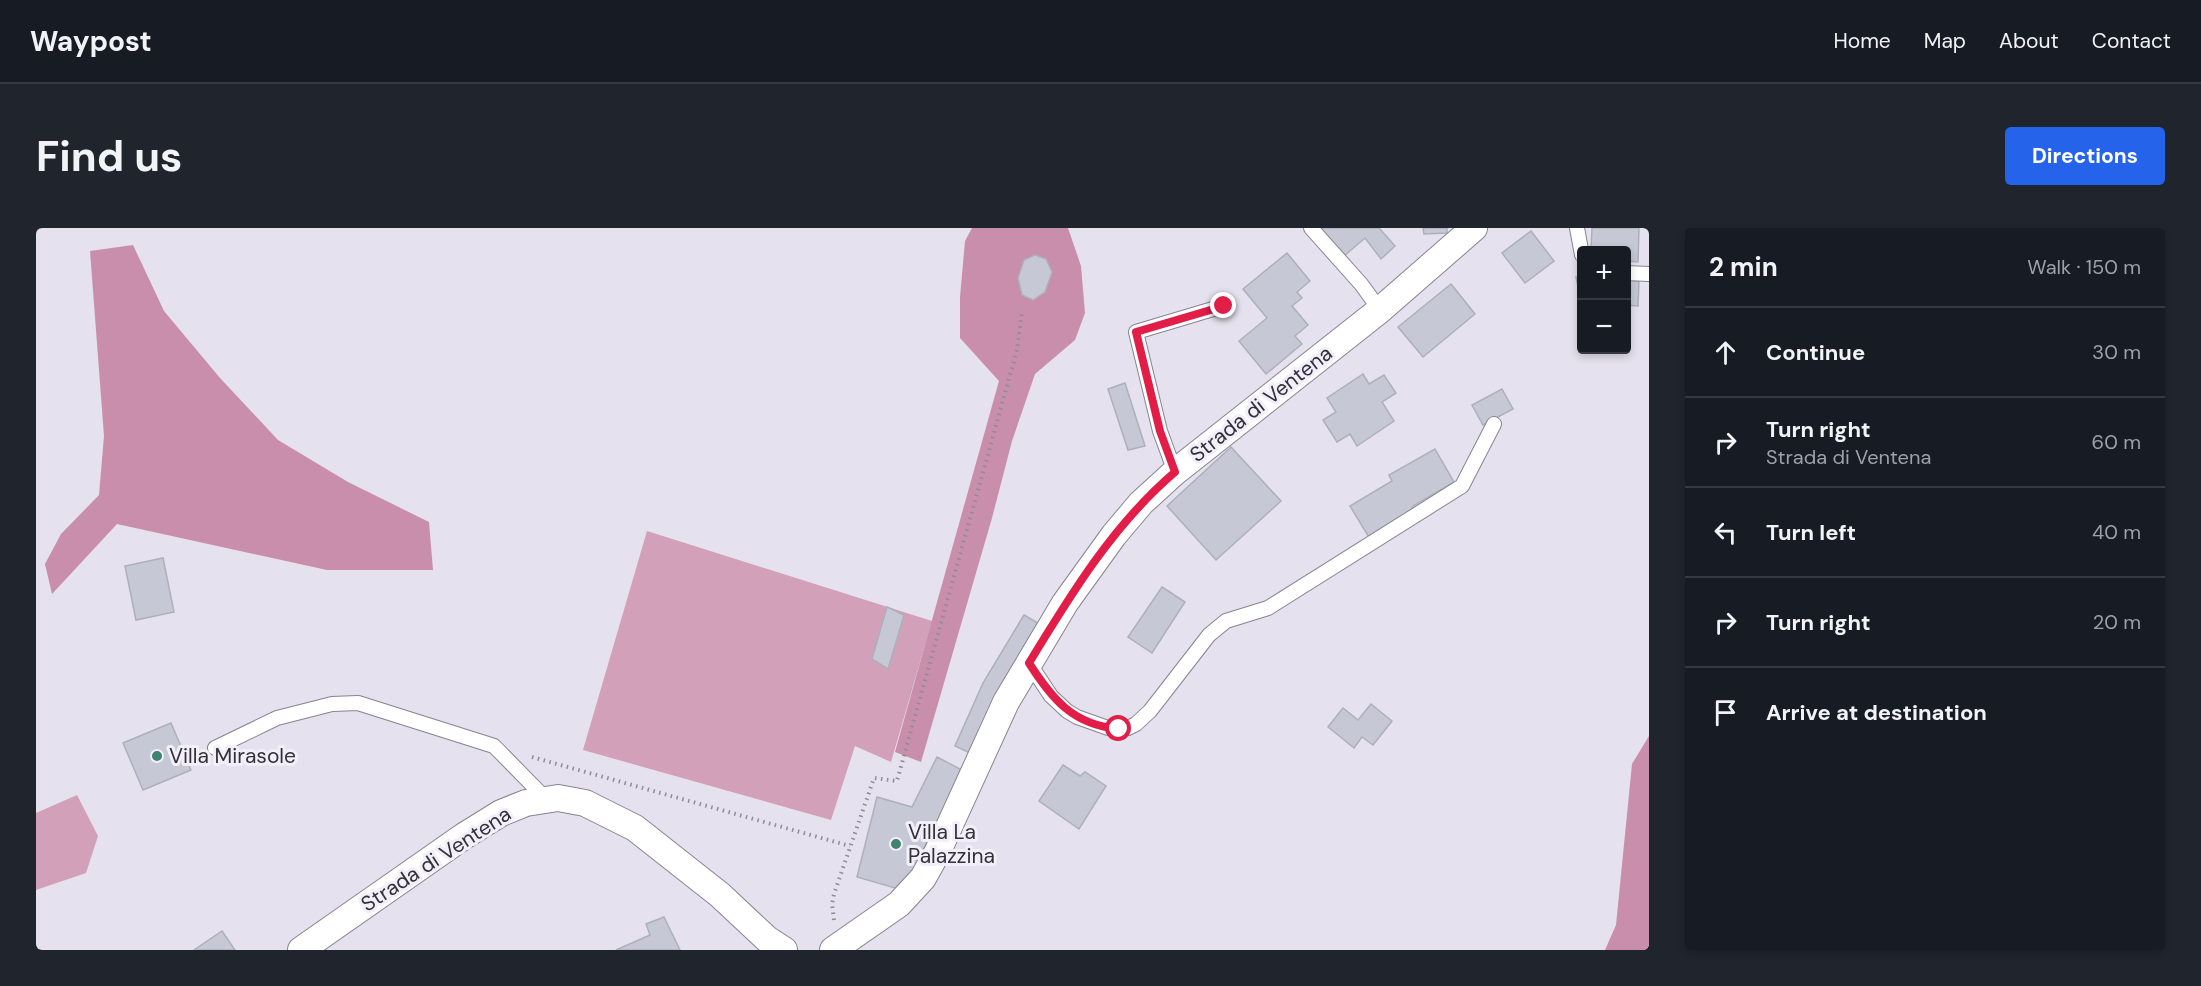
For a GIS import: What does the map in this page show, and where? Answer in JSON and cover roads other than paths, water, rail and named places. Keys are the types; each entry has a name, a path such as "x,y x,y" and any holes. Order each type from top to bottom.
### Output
{"street":[{"name":"Strada di Ventena","path":"840,946 899,904 923,878 938,851 1006,702 1065,603 1113,535 1141,503 1175,472 1380,310 1474,228"},
{"name":"Strada di Ventena","path":"301,950 472,831 516,807 546,799 568,799 585,803 635,828 720,896 774,945 784,950"}],"lane":[{"path":"1311,228 1361,284 1380,310"},
{"path":"1577,228 1580,246"},
{"path":"1631,273 1649,274"},
{"path":"1175,472 1160,431 1136,332 1224,306"},
{"path":"1029,663 1051,696 1077,717 1108,728 1128,728 1136,724 1155,705 1209,635 1226,621 1268,608 1462,486 1494,424"},
{"path":"215,748 278,718 332,704 358,703 494,746 546,799"}],"place":[{"name":"Villa Mirasole","path":"157,756"},
{"name":"Villa La Palazzina","path":"896,844"}]}
